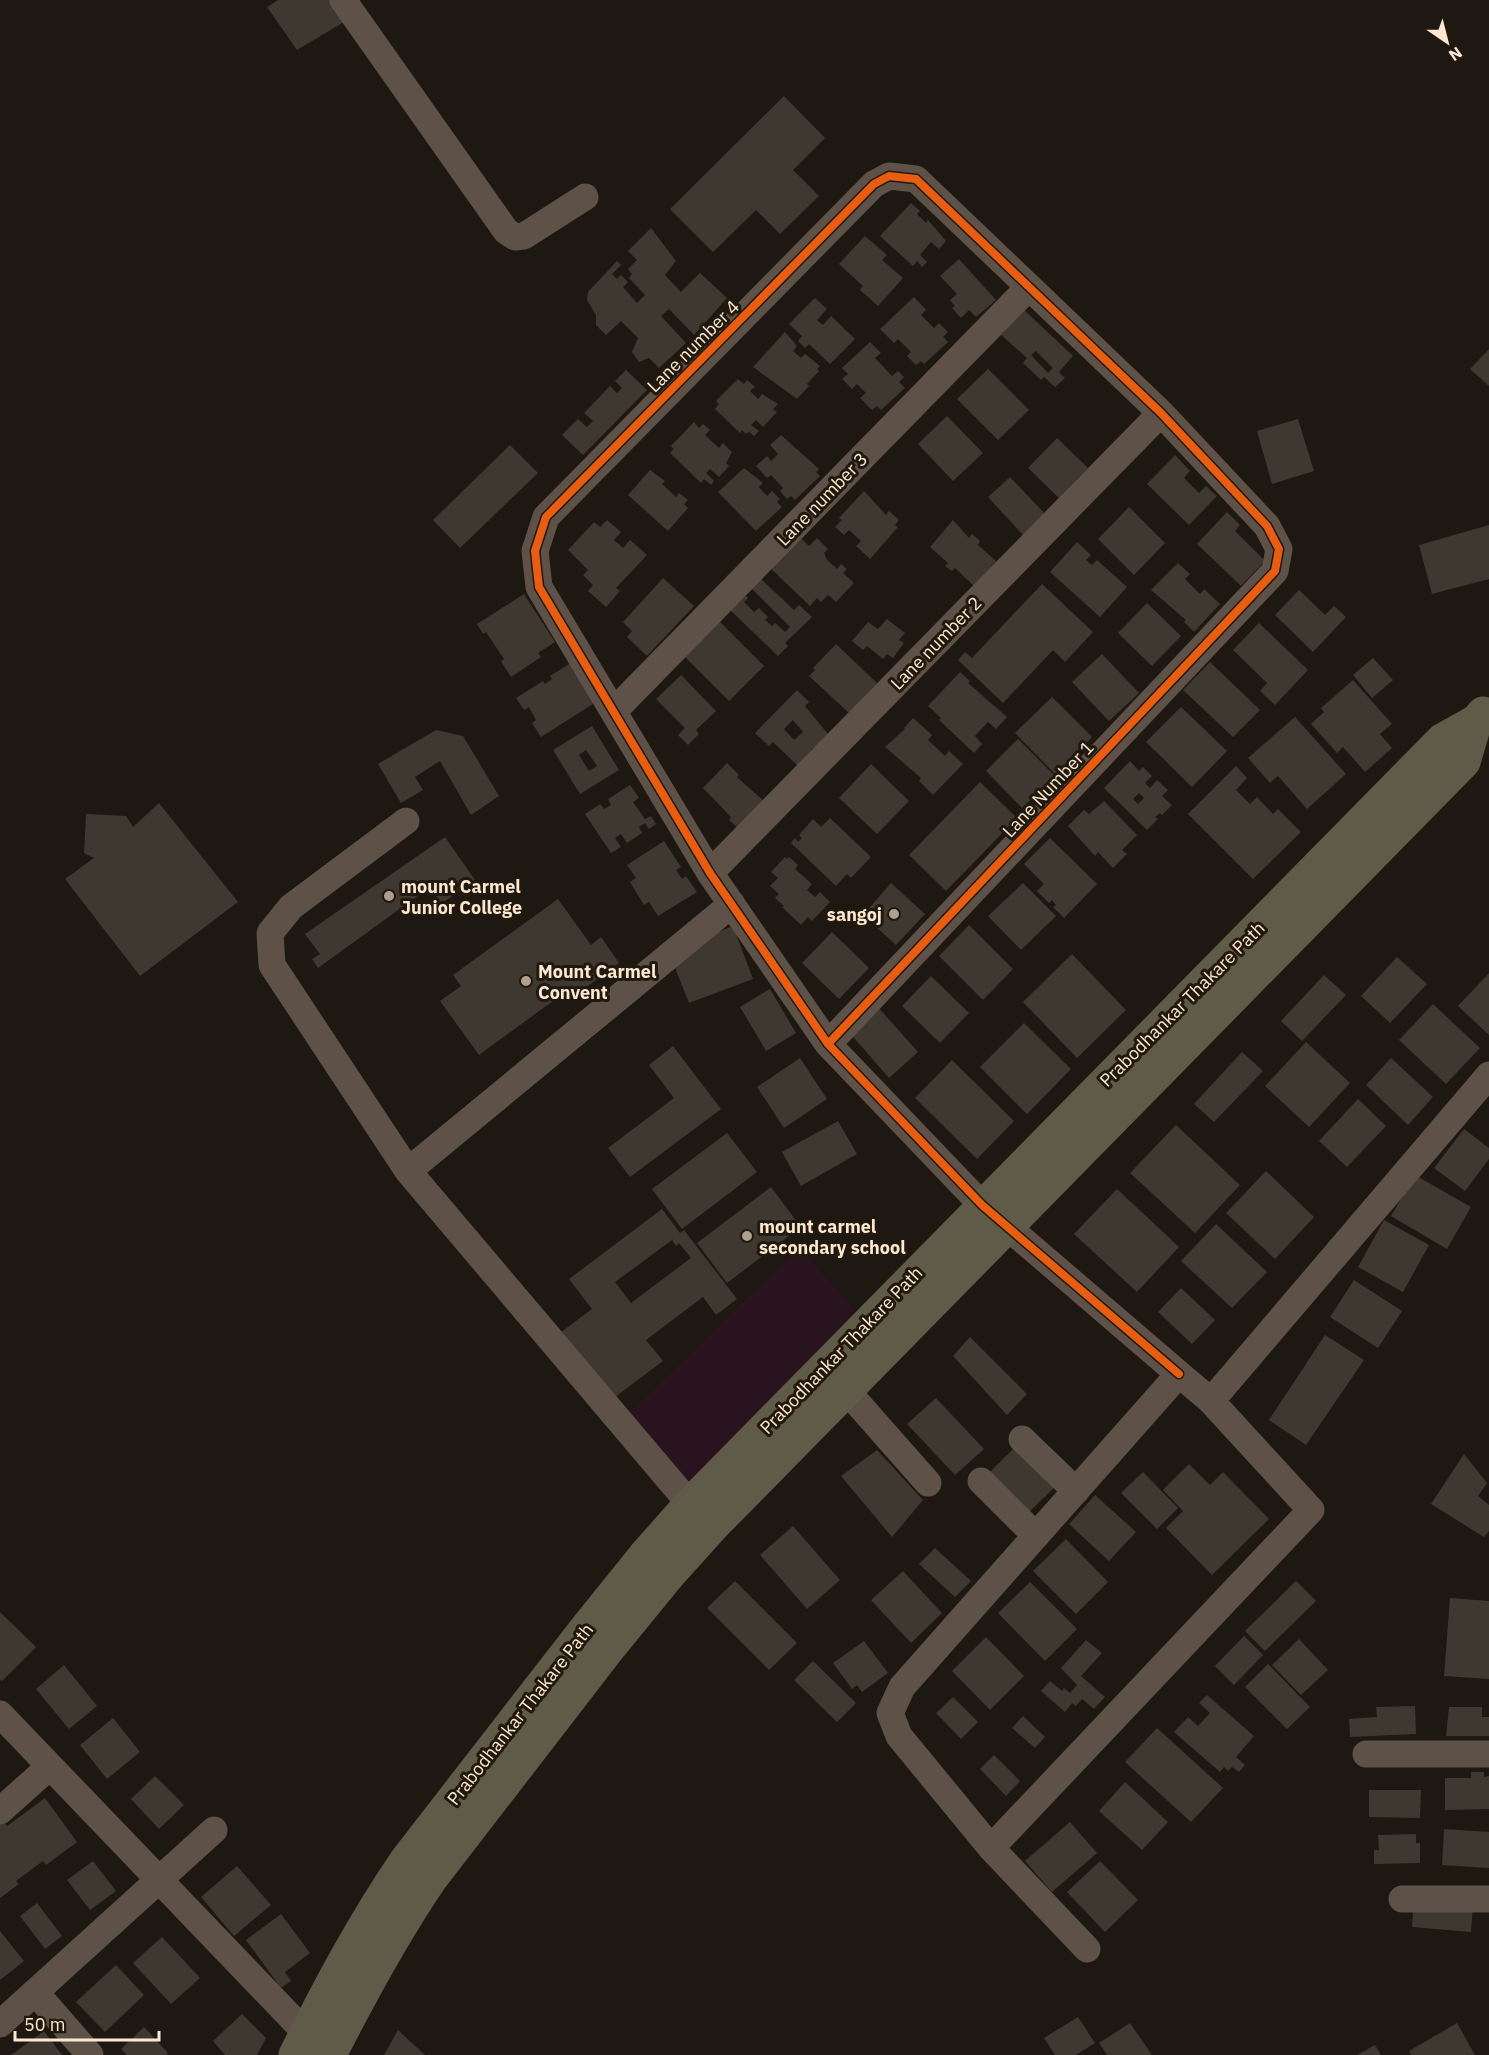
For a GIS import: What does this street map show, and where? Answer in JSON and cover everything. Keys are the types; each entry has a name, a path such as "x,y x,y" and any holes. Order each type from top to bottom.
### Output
{"main road":[{"name":"Prabodhankar Thakare Path","path":"300,2044 366,1920 406,1860 586,1628 644,1556 690,1504 1464,762 1483,713"},
{"name":"Prabodhankar Thakare Path","path":"330,2055 374,1969 431,1879 610,1647 668,1576 713,1526 846,1390 994,1215"}],"street":[{"path":"343,0 506,231 515,237 524,236 585,197"},
{"name":"Lane number 4","path":"614,711 539,587 535,551 546,517 874,184 889,176 916,179 1029,287"},
{"path":"1029,287 1161,414"},
{"name":"Lane number 3","path":"614,711 1029,287"},
{"name":"Lane Number 1","path":"828,1044 1275,571 1279,549 1267,526 1161,414"},
{"name":"Lane number 2","path":"710,873 1161,414"},
{"path":"614,711 710,873 828,1044 994,1215 1211,1401 1311,1510 991,1848"},
{"path":"406,821 291,907 270,933 272,965 408,1171 690,1504"},
{"path":"408,1171 732,904"},
{"path":"1211,1401 1489,1075"},
{"path":"1087,1949 991,1848 899,1736 890,1713 903,1687 1031,1531 1179,1374"},
{"path":"846,1390 928,1484"},
{"path":"1022,1439 1071,1486"},
{"path":"981,1481 1031,1531"},
{"path":"0,1714 158,1880 300,2044"},
{"path":"1366,1754 1489,1754"},
{"path":"0,1811 49,1767"},
{"path":"0,2024 214,1830"},
{"path":"1402,1899 1489,1899"},
{"path":"35,1992 90,2055"}],"shaded area":[{"path":"800,1247 855,1311 692,1487 627,1415"}],"building":[{"path":"278,0 335,0 349,19 297,50 267,7"},
{"path":"784,96 825,138 793,170 819,196 780,234 756,210 713,252 670,209"},
{"path":"911,203 920,211 917,214 926,223 928,220 946,241 939,249 931,242 920,255 927,262 922,267 917,261 913,266 880,236"},
{"path":"651,228 676,261 665,275 681,292 700,273 727,298 694,335 669,309 661,316 686,343 659,368 649,358 639,362 632,352 638,338 621,321 606,335 596,325 596,315 587,300 588,292 617,261 621,265 612,274 617,279 621,275 628,282 623,287 637,303 645,295 629,278 632,274 628,269 637,260 628,251"},
{"path":"865,236 887,255 882,260 903,278 878,306 860,290 863,286 839,264"},
{"path":"959,259 996,300 976,317 969,310 961,318 952,308 955,306 950,300 957,294 940,276"},
{"path":"914,297 926,310 921,315 934,328 939,323 948,332 943,337 948,342 924,364 921,361 916,365 907,356 911,352 898,339 894,343 880,329"},
{"path":"815,298 827,309 817,320 823,325 831,316 855,339 830,364 809,344 805,348 798,341 802,336 789,324"},
{"path":"1022,308 1073,356 1059,372 1065,378 1055,387 1044,377 1041,380 1023,363 1027,358 999,333","holes":["1036,351 1053,368 1048,373 1031,355"]},
{"path":"785,332 797,346 793,351 801,358 805,354 820,366 817,369 819,371 807,384 809,386 797,399 753,367"},
{"path":"870,342 881,353 875,358 892,376 898,371 904,377 899,382 905,388 881,410 877,406 872,410 860,398 866,393 857,384 852,389 842,379 848,374 842,368"},
{"path":"1489,349 1489,386 1470,369"},
{"path":"988,369 1029,410 998,440 957,399"},
{"path":"626,370 647,390 583,455 562,435 578,419 587,427 593,421 584,413 610,386 617,393 622,388 615,381"},
{"path":"738,379 744,384 747,380 755,387 750,391 758,399 762,394 778,404 773,409 777,412 763,427 756,420 751,425 759,431 754,436 742,430 740,433 715,409 719,404 716,401"},
{"path":"947,416 983,453 953,481 918,444"},
{"path":"1298,419 1314,471 1272,484 1257,431"},
{"path":"694,422 699,428 703,424 710,430 705,435 719,448 723,443 732,452 726,463 729,466 719,477 710,469 706,473 714,481 711,485 704,479 701,483 670,453 674,449 671,446"},
{"path":"781,435 819,469 816,472 820,476 795,500 791,496 787,499 780,491 783,488 771,475 767,478 756,466 767,456 771,461 778,454 770,445"},
{"path":"1057,438 1088,468 1059,498 1028,468"},
{"path":"510,445 538,473 460,548 433,520"},
{"path":"1175,455 1190,471 1184,478 1199,493 1206,486 1217,496 1189,525 1147,484"},
{"path":"744,468 763,483 759,487 767,496 772,491 780,499 777,502 782,507 756,531 718,492"},
{"path":"650,470 665,481 662,484 676,497 679,493 688,500 684,504 688,508 668,531 628,495"},
{"path":"1010,477 1045,514 1023,535 988,497"},
{"path":"864,491 886,515 889,511 899,520 895,525 898,527 870,559 856,546 861,541 849,530 844,535 835,527 842,520 839,518"},
{"path":"1129,507 1165,543 1134,575 1098,539"},
{"path":"1227,512 1240,525 1235,531 1265,561 1241,586 1197,544"},
{"path":"607,520 621,532 614,540 623,548 630,540 647,555 616,588 620,591 606,607 588,591 593,585 583,575 588,570 568,550 594,522 600,527"},
{"path":"953,520 969,538 972,534 980,541 978,545 996,561 974,586 955,568 952,571 945,566 948,563 930,547"},
{"path":"1489,525 1489,579 1432,594 1419,545"},
{"path":"794,531 809,546 817,538 828,549 824,553 827,560 837,569 841,564 847,569 843,573 854,583 836,602 828,595 821,602 817,598 810,606 764,562"},
{"path":"1077,542 1091,555 1086,560 1092,565 1097,560 1127,587 1100,617 1050,572"},
{"path":"1178,563 1190,574 1185,579 1200,594 1204,589 1220,604 1194,632 1184,622 1186,620 1151,590"},
{"path":"663,578 694,606 647,656 627,637 632,631 623,622"},
{"path":"760,578 794,610 799,605 812,617 785,643 788,646 778,656 730,610 745,595 748,598 744,602 754,612 759,608 768,617 765,620 772,626 775,623 785,632 790,627 751,588"},
{"path":"1042,584 1093,632 1065,662 1053,650 1003,703 958,660 965,652 972,658"},
{"path":"1299,590 1325,615 1334,606 1346,617 1313,652 1275,615"},
{"path":"524,594 555,642 538,653 541,657 511,677 501,661 504,659 486,632 483,634 477,624"},
{"path":"1147,603 1181,636 1152,666 1118,633"},
{"path":"887,619 905,633 899,640 904,643 893,658 887,654 883,659 867,646 863,650 852,641 868,622 878,629"},
{"path":"719,621 764,666 729,701 684,656"},
{"path":"1259,623 1308,670 1275,705 1260,691 1267,683 1233,650"},
{"path":"836,644 877,683 849,713 809,676 815,670 813,668"},
{"path":"1102,654 1139,693 1109,721 1072,682"},
{"path":"1373,658 1393,680 1372,698 1353,675"},
{"path":"1210,662 1260,710 1233,737 1183,690"},
{"path":"571,663 596,702 541,737 532,723 536,720 529,707 524,710 516,698 543,681 545,684 552,679 550,676"},
{"path":"960,672 970,681 968,683 1007,717 996,729 988,722 975,736 982,744 974,753 939,720 941,718 928,706"},
{"path":"681,675 716,711 696,730 699,734 688,745 678,735 685,728 656,699"},
{"path":"1353,680 1392,724 1380,734 1392,748 1365,772 1343,747 1337,753 1311,724 1324,712 1321,708"},
{"path":"797,690 809,702 805,706 828,734 818,750 815,747 811,750 815,754 798,766 773,742 769,746 755,733","holes":["793,720 803,732 794,740 784,729"]},
{"path":"1052,697 1092,737 1055,774 1015,733"},
{"path":"1181,707 1227,751 1192,787 1146,742"},
{"path":"1295,717 1346,774 1307,809 1278,776 1270,783 1248,758"},
{"path":"913,718 932,735 928,740 945,756 949,751 963,764 933,795 919,781 921,778 885,747 905,729"},
{"path":"592,726 619,770 580,794 553,750","holes":["586,750 597,766 589,771 579,755"]},
{"path":"436,730 463,736 499,796 471,815 440,761 415,777 423,790 401,803 378,764"},
{"path":"1018,739 1055,776 1022,808 986,771"},
{"path":"1130,761 1139,771 1143,767 1152,776 1145,783 1150,788 1157,780 1168,790 1162,796 1172,805 1162,815 1160,813 1155,817 1158,819 1147,830 1104,788","holes":["1139,793 1144,798 1138,804 1133,799"]},
{"path":"727,763 739,775 737,777 767,804 740,830 729,820 731,817 703,788"},
{"path":"871,764 909,801 877,834 839,798"},
{"path":"1236,766 1247,778 1236,790 1250,804 1257,797 1273,814 1278,809 1301,832 1253,879 1188,814"},
{"path":"980,782 1017,818 946,891 909,855"},
{"path":"630,785 639,798 633,802 645,819 651,816 656,824 649,829 645,823 639,827 642,833 627,843 621,834 615,838 621,847 611,853 585,814 600,804 604,809 611,805 608,799"},
{"path":"1104,801 1137,835 1122,850 1127,854 1113,868 1098,852 1095,856 1068,826 1084,810 1089,814"},
{"path":"159,803 238,902 140,976 65,879 94,858 84,853 86,814 126,816 133,827"},
{"path":"830,818 871,857 851,878 847,874 836,886 791,843 795,838 798,842 802,838 799,835 813,819 821,827"},
{"name":"mount Carmel Junior College","path":"445,837 475,880 441,904 430,887 318,968 312,959 320,954 305,934"},
{"path":"1050,838 1097,884 1064,918 1053,907 1056,905 1052,900 1049,903 1037,891 1044,884 1024,864"},
{"path":"664,841 681,867 676,870 682,879 686,876 697,892 658,916 649,902 644,905 630,882 636,878 627,865"},
{"path":"785,857 787,859 789,857 798,865 795,869 812,884 807,890 815,897 820,892 830,902 812,921 808,917 801,925 782,907 784,906 775,898 779,894 770,886 778,878 771,872"},
{"name":"sangoj","path":"891,883 925,914 896,945 863,915"},
{"path":"1023,883 1056,916 1021,950 988,916"},
{"name":"Mount Carmel Convent","path":"558,899 591,945 601,937 619,963 573,997 568,990 479,1055 440,1001 461,986 453,975"},
{"path":"969,925 1013,969 983,1000 939,956"},
{"path":"733,926 753,979 689,1003 672,960 698,940"},
{"path":"832,932 869,968 839,999 802,963"},
{"path":"1072,954 1126,1010 1077,1058 1023,1002"},
{"path":"1397,957 1427,984 1390,1023 1361,996"},
{"path":"1489,973 1489,1035 1458,1006"},
{"path":"1324,975 1346,995 1302,1041 1281,1021"},
{"path":"931,976 969,1013 940,1043 902,1006"},
{"path":"770,989 796,1033 766,1051 740,1007"},
{"path":"1433,1004 1480,1048 1446,1084 1399,1040"},
{"path":"877,1006 918,1052 889,1078 848,1031"},
{"path":"1024,1023 1071,1069 1027,1114 980,1067"},
{"path":"1306,1042 1350,1083 1309,1127 1265,1086"},
{"path":"673,1046 721,1109 630,1177 608,1148 674,1098 649,1065"},
{"path":"1242,1052 1263,1071 1214,1122 1194,1104"},
{"path":"800,1058 827,1099 784,1128 757,1087"},
{"path":"1391,1058 1433,1097 1408,1125 1366,1085"},
{"path":"952,1060 1014,1121 977,1159 915,1098"},
{"path":"1358,1099 1386,1126 1347,1167 1319,1141"},
{"path":"838,1121 857,1154 801,1186 782,1152"},
{"path":"1176,1125 1240,1185 1195,1233 1130,1173"},
{"path":"1464,1129 1489,1148 1489,1159 1465,1191 1434,1168"},
{"path":"727,1133 757,1172 682,1229 652,1189"},
{"path":"1266,1171 1314,1217 1275,1259 1226,1213"},
{"path":"1415,1175 1471,1207 1447,1249 1391,1216"},
{"name":"mount carmel secondary school","path":"771,1187 801,1227 727,1283 697,1243"},
{"path":"1117,1189 1179,1247 1137,1292 1074,1234"},
{"path":"662,1209 680,1233 684,1230 737,1299 716,1315 703,1297 646,1340 663,1361 611,1400 560,1333 592,1309 569,1279","holes":["672,1240 676,1246 679,1243 691,1258 631,1303 615,1282"]},
{"path":"1384,1220 1429,1245 1403,1292 1358,1267"},
{"path":"1216,1224 1267,1272 1232,1308 1181,1261"},
{"path":"1354,1280 1402,1311 1378,1348 1330,1317"},
{"path":"1181,1288 1215,1320 1192,1344 1158,1312"},
{"path":"1325,1335 1364,1360 1306,1445 1269,1420"},
{"path":"970,1337 1027,1394 1007,1415 953,1356"},
{"path":"936,1398 984,1449 955,1475 907,1424"},
{"path":"1018,1444 1058,1484 1028,1513 988,1474"},
{"path":"877,1450 923,1500 892,1537 841,1476"},
{"path":"1464,1454 1487,1483 1478,1496 1489,1505 1489,1531 1484,1537 1431,1504"},
{"path":"1189,1464 1210,1485 1223,1472 1269,1519 1212,1575 1166,1528 1183,1511 1163,1490"},
{"path":"1143,1472 1178,1508 1157,1529 1121,1493"},
{"path":"1095,1495 1136,1532 1109,1561 1069,1524"},
{"path":"793,1526 840,1580 807,1609 760,1555"},
{"path":"1066,1539 1108,1582 1076,1614 1033,1571"},
{"path":"935,1548 971,1581 955,1597 919,1564"},
{"path":"903,1571 942,1613 911,1643 871,1600"},
{"path":"735,1581 797,1643 769,1670 707,1608"},
{"path":"1296,1581 1316,1601 1265,1651 1245,1631"},
{"path":"1030,1582 1077,1629 1045,1661 998,1613"},
{"path":"1450,1598 1489,1601 1489,1679 1444,1676"},
{"path":"0,1612 36,1647 2,1681 0,1679"},
{"path":"1244,1636 1263,1655 1234,1685 1215,1666"},
{"path":"986,1637 1024,1676 990,1710 952,1671"},
{"path":"1299,1639 1328,1670 1301,1695 1272,1665"},
{"path":"1086,1640 1102,1653 1081,1676 1105,1697 1094,1709 1082,1699 1076,1706 1072,1703 1065,1712 1041,1691 1050,1681 1062,1691 1064,1688 1070,1693 1077,1685 1061,1668"},
{"path":"864,1641 888,1673 862,1692 857,1685 852,1689 833,1663"},
{"path":"813,1661 856,1703 837,1722 794,1680"},
{"path":"1268,1664 1310,1707 1287,1729 1245,1687"},
{"path":"64,1665 97,1706 69,1729 36,1689"},
{"path":"1207,1695 1254,1736 1236,1757 1245,1765 1239,1772 1232,1767 1228,1771 1224,1767 1220,1772 1174,1732 1188,1717 1198,1726 1210,1713 1199,1703"},
{"path":"953,1697 978,1722 961,1739 936,1713"},
{"path":"1415,1706 1416,1734 1350,1737 1349,1719 1377,1717 1376,1707"},
{"path":"1449,1707 1482,1707 1482,1717 1489,1717 1489,1736 1446,1736"},
{"path":"1023,1716 1045,1737 1035,1748 1012,1728"},
{"path":"113,1718 140,1752 107,1779 80,1745"},
{"path":"1157,1728 1223,1788 1191,1822 1125,1762"},
{"path":"994,1755 1020,1781 1006,1796 980,1769"},
{"path":"1471,1772 1484,1772 1484,1777 1489,1776 1489,1809 1445,1810 1445,1778 1471,1778"},
{"path":"155,1776 184,1805 159,1829 131,1799"},
{"path":"1125,1782 1168,1822 1142,1850 1099,1811"},
{"path":"1369,1790 1421,1790 1420,1818 1369,1817"},
{"path":"45,1798 77,1842 46,1865 43,1861 16,1881 19,1884 0,1898 0,1817 7,1826"},
{"path":"1070,1822 1097,1853 1052,1892 1025,1861"},
{"path":"1444,1829 1489,1832 1489,1868 1442,1865"},
{"path":"1416,1834 1416,1843 1420,1843 1420,1863 1374,1864 1374,1850 1379,1850 1378,1835"},
{"path":"93,1861 116,1891 90,1910 67,1880"},
{"path":"1100,1861 1138,1900 1105,1932 1067,1892"},
{"path":"237,1866 271,1905 234,1936 201,1897"},
{"path":"1414,1900 1473,1904 1471,1932 1412,1927"},
{"path":"37,1903 62,1936 45,1949 20,1916"},
{"path":"281,1914 310,1953 285,1972 291,1981 281,1988 246,1940"},
{"path":"0,1931 24,1961 0,1980"},
{"path":"162,1937 200,1978 171,2004 133,1963"},
{"path":"116,1965 144,1995 105,2032 76,2002"},
{"path":"242,2014 266,2038 257,2055 225,2055 213,2041"},
{"path":"1078,2017 1095,2043 1076,2055 1055,2055 1044,2038"},
{"path":"1130,2023 1152,2055 1107,2055 1099,2043"},
{"path":"1457,2023 1475,2055 1411,2055 1409,2051"},
{"path":"144,2027 168,2053 166,2055 127,2055 121,2049"},
{"path":"398,2030 425,2055 384,2055"},
{"path":"44,2031 62,2055 11,2055"},
{"path":"1375,2045 1381,2055 1357,2055"}],"cycle path":[{"path":"828,1044 1275,571 1279,549 1267,526 1161,413 916,179 889,176 874,184 546,517 535,551 539,587 710,873 828,1044 982,1205 1179,1374"}],"place":[{"name":"mount Carmel Junior College","path":"389,896"},
{"name":"sangoj","path":"894,914"},
{"name":"Mount Carmel Convent","path":"526,981"},
{"name":"mount carmel secondary school","path":"747,1236"}]}
